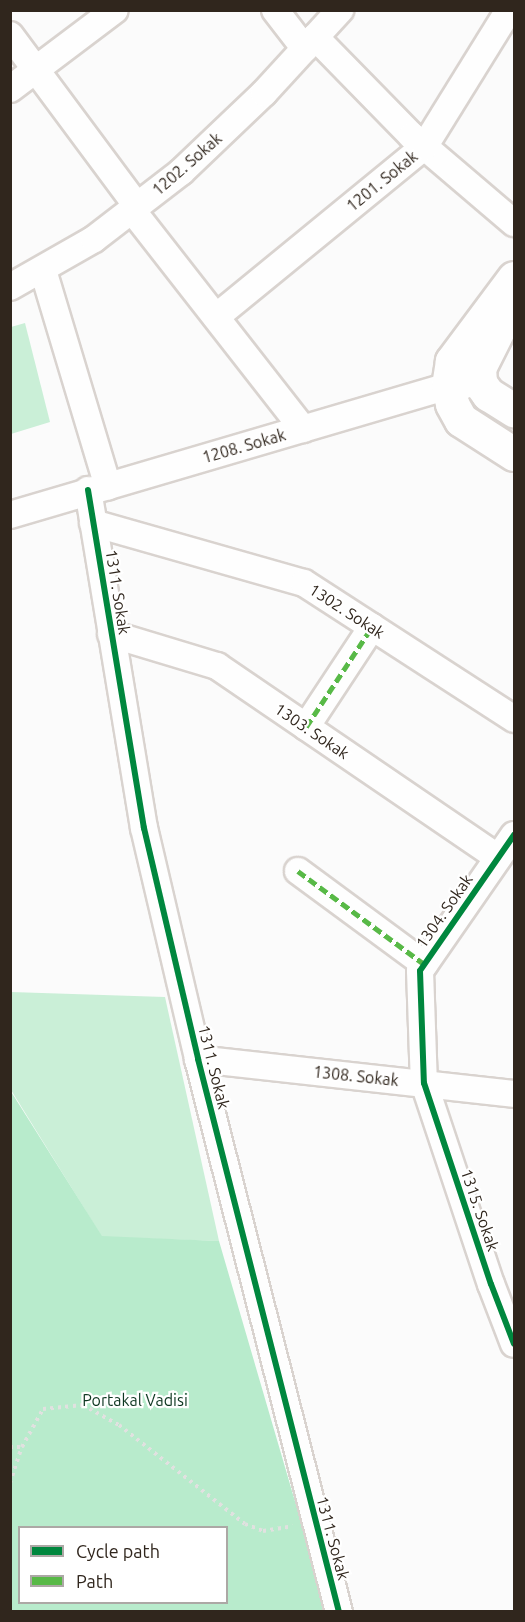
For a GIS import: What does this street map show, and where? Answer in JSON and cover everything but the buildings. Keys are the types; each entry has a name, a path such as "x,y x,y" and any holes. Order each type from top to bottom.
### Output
{"main road":[{"path":"514,278 452,362 448,386 452,404 461,420 514,454"},
{"path":"514,296 479,368 480,383 488,394 514,410"}],"street":[{"path":"10,89 115,10"},
{"path":"275,10 424,147 514,223"},
{"name":"1202. Sokak","path":"10,287 94,239 181,172 264,93 340,10"},
{"name":"1201. Sokak","path":"216,317 424,147 509,10"},
{"path":"10,35 134,208 303,429"},
{"name":"1311. Sokak","path":"43,270 98,488 93,523 144,828 198,1059 339,1611"},
{"name":"1208. Sokak","path":"10,515 448,386 480,383"},
{"name":"1302. Sokak","path":"93,523 304,583 514,719"},
{"path":"306,727 372,627"},
{"name":"1303. Sokak","path":"111,634 217,666 498,858"},
{"name":"1304. Sokak","path":"423,1083 420,971 514,835"},
{"path":"298,871 424,964"},
{"name":"1308. Sokak","path":"198,1059 514,1094"},
{"name":"1315. Sokak","path":"423,1083 491,1284 514,1344"}],"path":[{"path":"10,1483 22,1447 43,1409 83,1405 119,1425 245,1524 263,1531 315,1522"},
{"path":"10,1447 22,1447"}],"green space":[{"path":"25,323 50,422 11,434 11,327"},
{"path":"11,992 165,997 219,1241 102,1237 11,1090"},
{"name":"Portakal Vadisi","path":"10,1090 102,1236 219,1241 327,1611 11,1611"}],"marked path":[{"path":"306,727 372,627"},
{"path":"298,871 424,964"}],"cycle path":[{"path":"88,490 144,828 198,1059 339,1612"},
{"path":"514,835 420,971 424,1083 491,1284 514,1344"}]}
